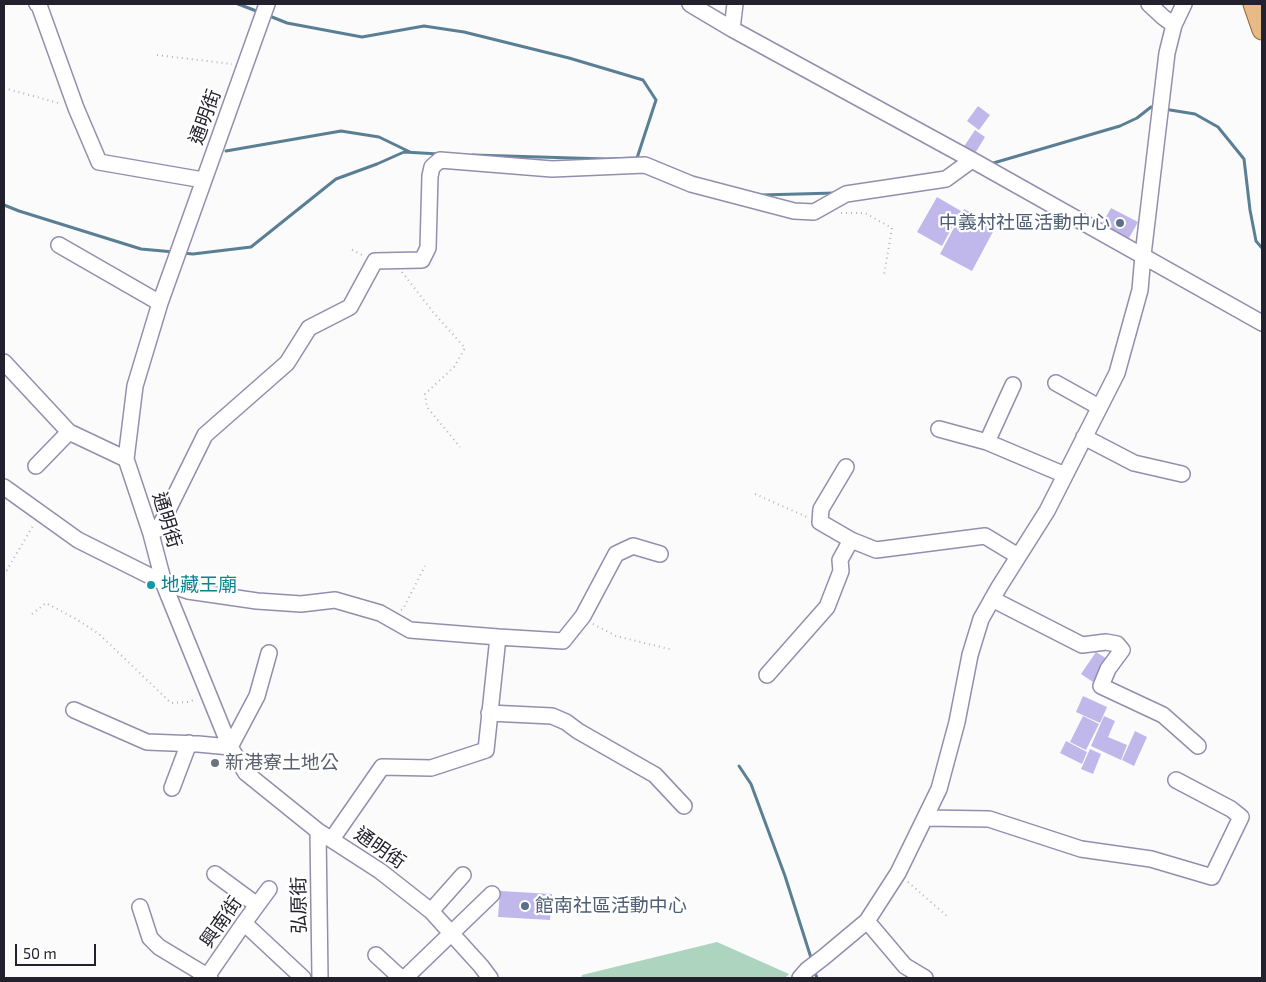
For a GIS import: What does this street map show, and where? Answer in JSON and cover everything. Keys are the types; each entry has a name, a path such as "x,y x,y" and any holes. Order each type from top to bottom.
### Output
{"main road":[{"path":"1254,4 1262,30"}],"street":[{"path":"37,4 39,5 76,108 99,162 203,180"},
{"path":"690,4 1262,323"},
{"path":"732,29 735,4"},
{"path":"1149,4 1174,24"},
{"path":"803,974 867,921 898,873 939,789 957,722 970,655 981,619 1047,511 1117,373 1140,290 1167,53 1174,24 1184,4"},
{"name":"通明街","path":"267,5 160,303 135,386 126,459 151,534 164,583 230,747 246,773 318,831 380,871 431,911 490,978"},
{"path":"151,534 159,528 205,436 287,363 309,328 350,307 375,261 422,260 428,248 430,176 432,167 440,160 552,169 645,165 691,184 794,211 814,212 846,194 946,178 972,160"},
{"path":"59,245 160,303"},
{"path":"4,362 68,432 126,459"},
{"path":"1056,383 1099,407"},
{"path":"987,442 1013,385"},
{"path":"939,429 987,442 1065,475"},
{"path":"36,466 68,432"},
{"path":"1084,436 1134,463 1182,474"},
{"path":"846,467 821,509 820,522 851,540 876,550 985,536 1018,556"},
{"path":"4,487 78,540 164,583 188,592 257,601 301,604 335,600 383,614 410,630 563,641 582,618 616,554 633,546 660,554"},
{"path":"767,675 827,607 841,571 840,560 851,540"},
{"path":"992,599 1082,645 1106,642 1118,644 1122,650 1108,668 1101,686 1162,715 1198,746"},
{"path":"332,839 382,767 431,768 486,750 498,637"},
{"path":"74,710 147,742 189,743 230,747 257,696 269,653"},
{"path":"489,713 552,716 566,722 578,731 655,775 684,806"},
{"path":"172,788 189,743"},
{"path":"925,818 989,820 1081,850 1151,859 1212,877 1241,817 1231,809 1176,780"},
{"name":"弘原街","path":"318,831 320,978"},
{"path":"215,874 257,905"},
{"path":"431,911 463,875"},
{"name":"興南街","path":"208,977 269,889"},
{"path":"405,978 492,894"},
{"path":"140,906 150,938 159,946 208,977"},
{"path":"867,921 905,966 924,978"},
{"path":"244,923 303,978"},
{"path":"376,955 401,978"}],"path":[{"path":"157,54 244,66"},
{"path":"4,88 76,108"},
{"path":"840,213 865,213 892,228 884,275"},
{"path":"393,261 433,312 465,348 454,367 424,394 427,407 460,447"},
{"path":"755,494 820,522"},
{"path":"4,575 40,513"},
{"path":"383,614 403,609 425,566"},
{"path":"32,614 46,603 98,634 171,703 188,702 208,693"},
{"path":"582,618 616,636 674,650"},
{"path":"898,873 948,917"}],"green space":[{"path":"717,942 789,974 785,978 581,978 582,975"}],"building":[{"path":"978,106 990,115 979,130 967,121"},
{"path":"975,130 985,137 974,155 963,148"},
{"path":"937,197 961,211 942,246 917,232"},
{"name":"中義村社區活動中心","path":"1111,208 1138,222 1129,238 1102,224"},
{"path":"964,209 996,226 972,271 940,254"},
{"path":"1096,652 1112,662 1096,684 1081,674"},
{"path":"1083,696 1107,707 1100,723 1076,712"},
{"path":"1083,716 1099,724 1086,750 1070,742"},
{"path":"1104,716 1115,721 1108,737 1127,745 1121,760 1091,746"},
{"path":"1135,731 1147,737 1134,766 1122,760"},
{"path":"1066,741 1087,752 1082,764 1060,753"},
{"path":"1090,749 1101,754 1093,774 1081,769"},
{"name":"館南社區活動中心","path":"500,891 552,894 550,920 498,917"}],"waterway":[{"path":"238,4 259,12"},
{"path":"267,15 287,23 362,37 424,26 464,32 569,58 643,80 656,100 637,158"},
{"path":"990,164 1120,126 1137,118 1151,107 1156,108"},
{"path":"1164,109 1195,114 1218,127 1244,159 1256,241 1262,248"},
{"path":"226,151 341,131 379,137 410,152"},
{"path":"182,253 193,254 251,247 336,179 404,152 439,154"},
{"path":"473,155 641,159"},
{"path":"757,194 835,193"},
{"path":"4,205 141,249 174,252"},
{"path":"739,766 751,784 785,876 812,961"},
{"path":"814,970 817,978"}],"place":[{"name":"中義村社區活動中心","path":"1120,223"},
{"name":"地藏王廟","path":"151,585"},
{"name":"新港寮土地公","path":"215,763"},
{"name":"館南社區活動中心","path":"525,906"}]}
